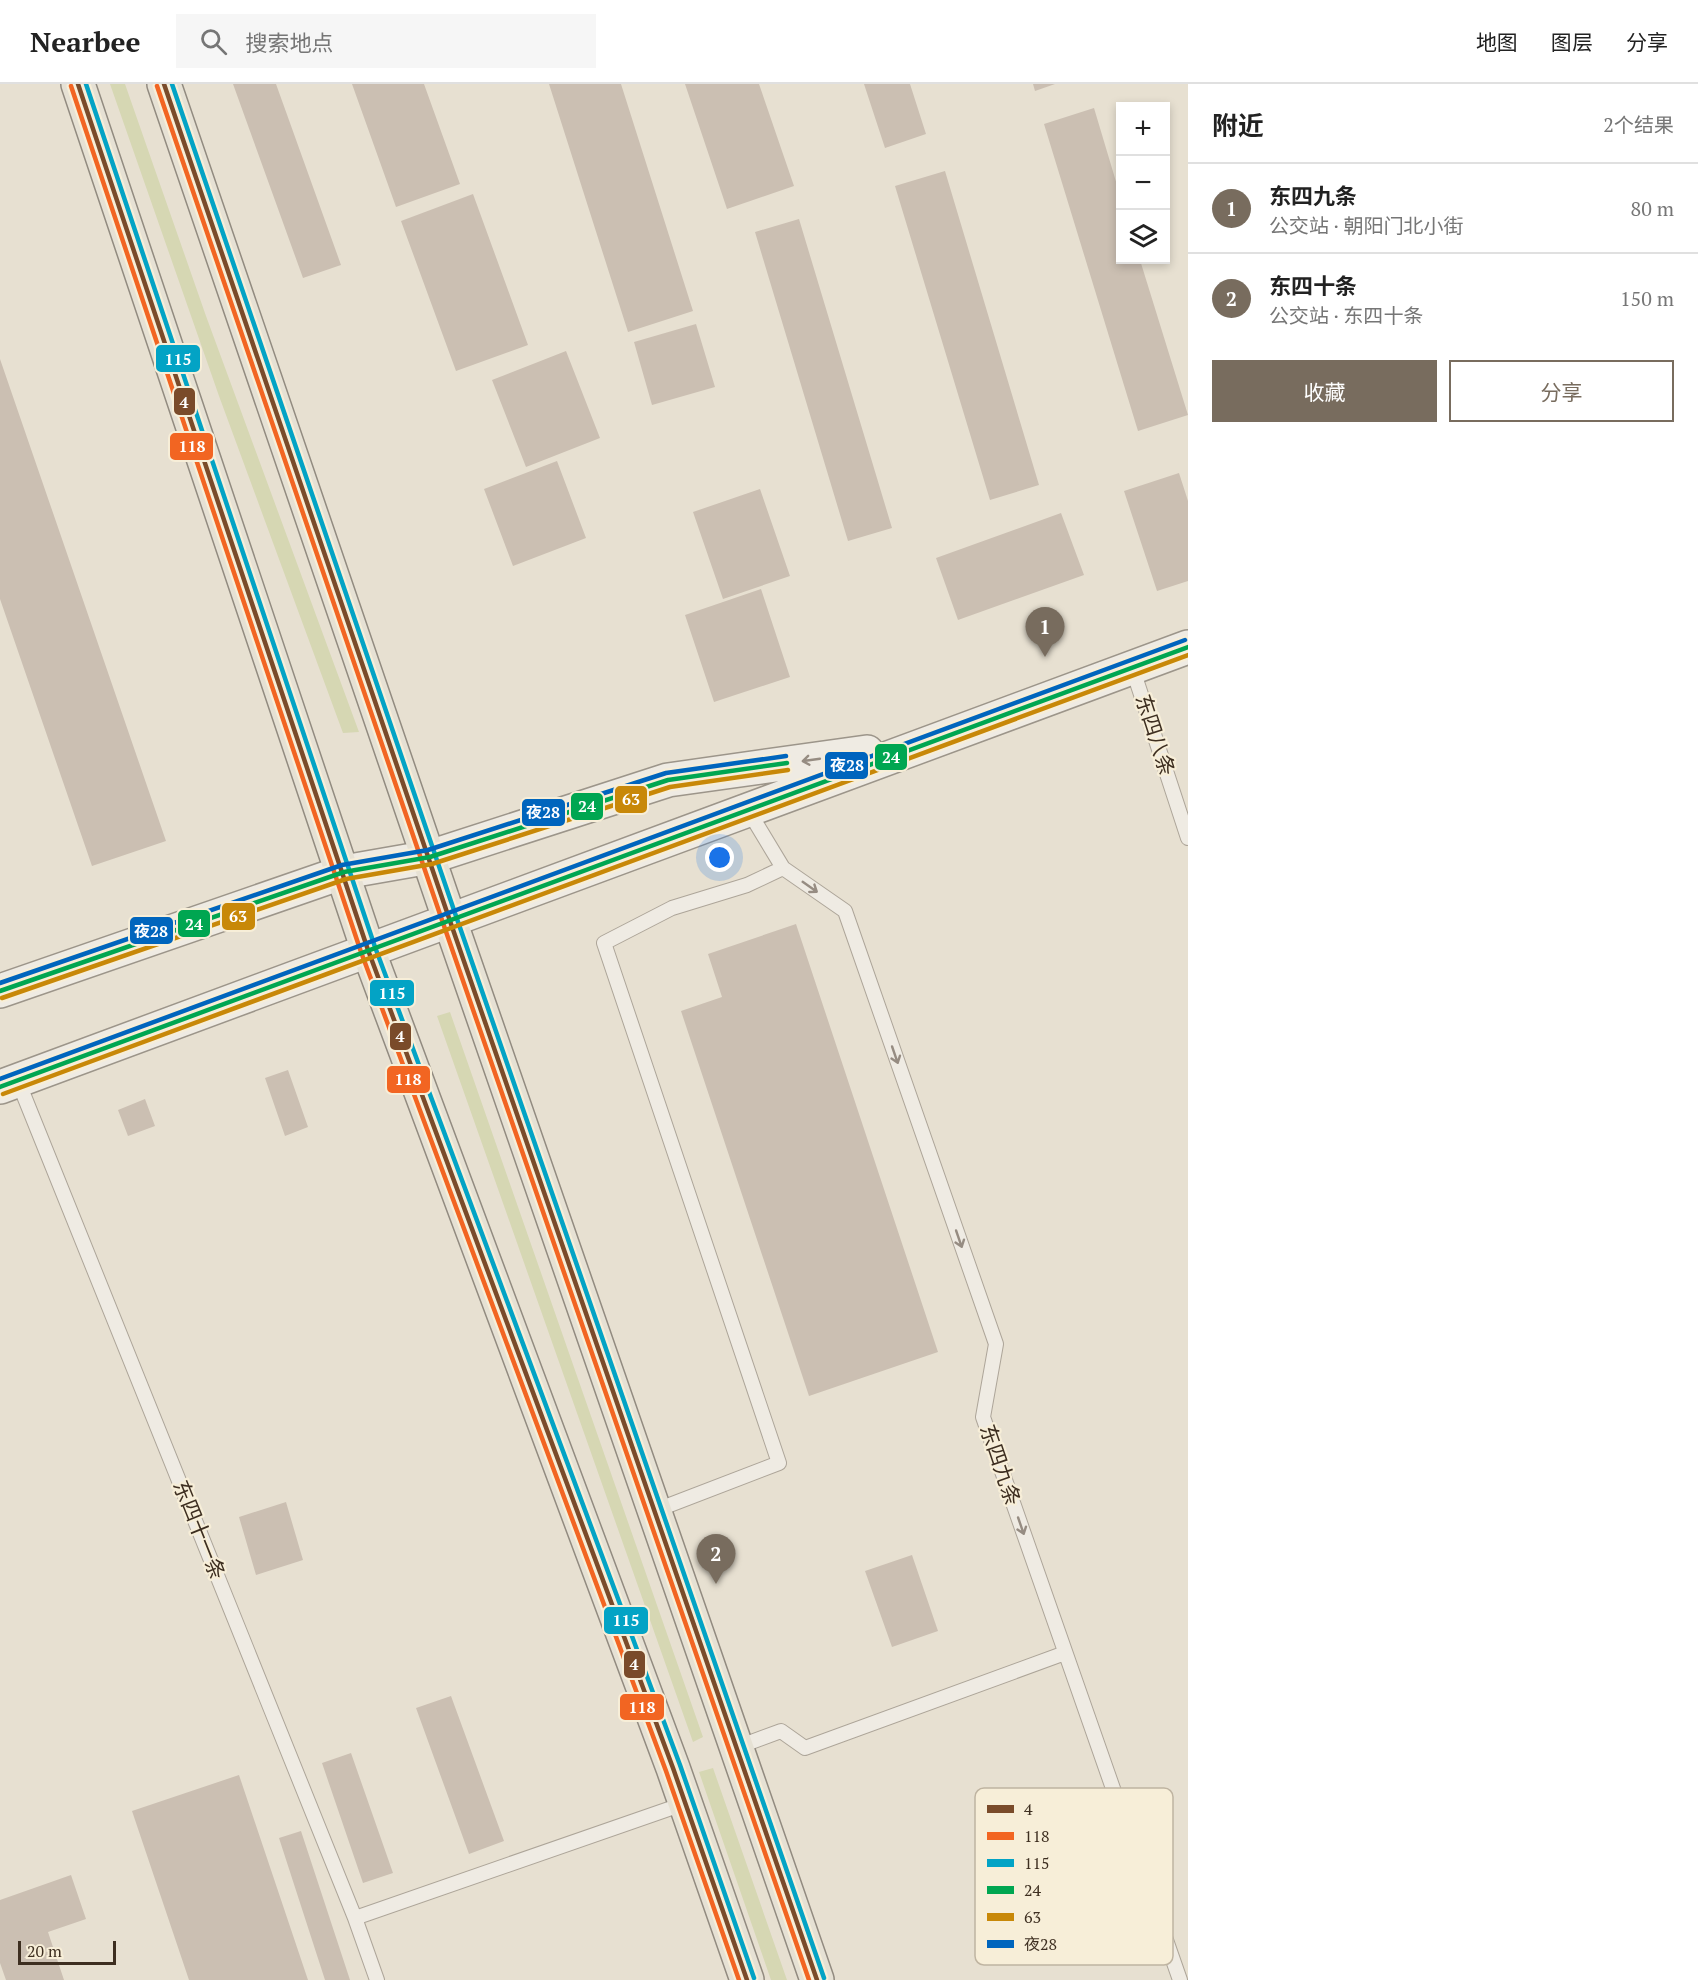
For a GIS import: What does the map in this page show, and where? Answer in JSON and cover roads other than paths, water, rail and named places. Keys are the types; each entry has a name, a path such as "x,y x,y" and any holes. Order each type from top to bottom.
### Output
{"main road":[{"path":"78,84 344,872 368,950 686,1803 747,1980"},
{"path":"164,84 653,1511 817,1980"},
{"path":"9,1084 1188,647"},
{"path":"0,991 344,872 430,857 668,780 931,743"}],"lane":[{"name":"东四八条","path":"1132,667 1188,838"},
{"name":"东四九条","path":"748,810 783,868 845,911 996,1344 983,1417 1112,1788"},
{"path":"653,1511 779,1463 604,943 672,908 747,885 783,868"},
{"name":"东四十一条","path":"9,1084 355,1918 377,1980"},
{"path":"735,1748 781,1731 806,1748 1065,1653"},
{"path":"355,1918 686,1803"},
{"name":"东四九条","path":"1173,1960 1180,1980"}],"place":[{"name":"东四九条","path":"1045,657"},
{"name":"东四十条","path":"716,1584"}]}
